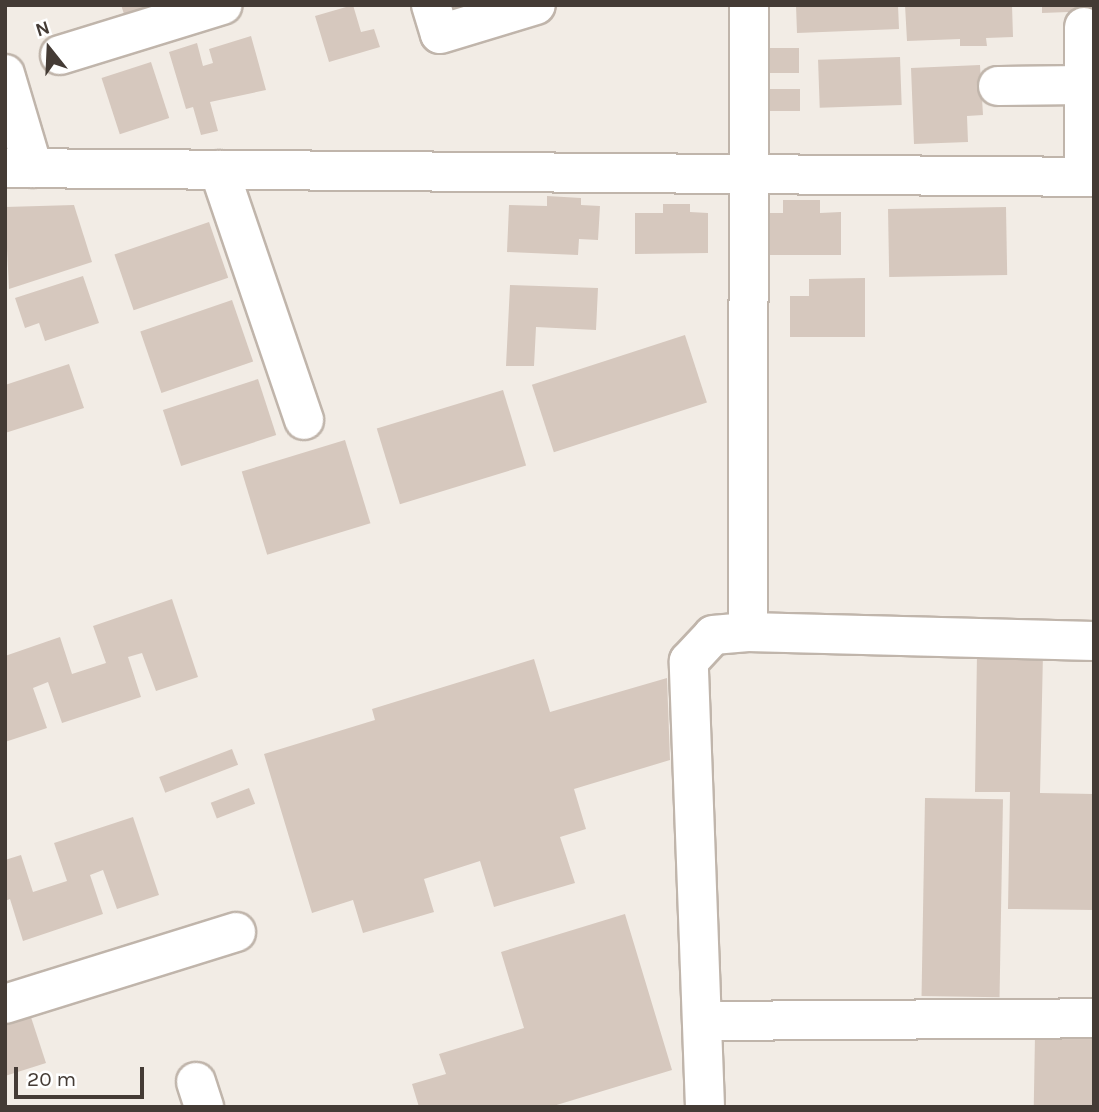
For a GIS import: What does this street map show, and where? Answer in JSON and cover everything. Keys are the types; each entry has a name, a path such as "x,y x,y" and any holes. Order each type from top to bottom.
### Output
{"street":[{"path":"60,55 223,5"},
{"path":"431,5 440,34 536,5"},
{"path":"748,632 750,5"},
{"path":"5,74 19,168 1089,177 1084,27"},
{"path":"998,86 1084,85"},
{"path":"219,170 303,420"},
{"path":"705,1107 689,661 713,635 748,632 1094,641"},
{"path":"5,1004 236,932"},
{"path":"702,1021 1094,1018"}],"building":[{"path":"121,5 153,5 155,12 126,20"},
{"path":"353,5 361,32 374,29 380,47 329,62 315,16"},
{"path":"796,5 898,5 899,29 797,33"},
{"path":"905,5 1012,5 1013,37 986,38 987,46 960,46 960,39 907,41"},
{"path":"1042,5 1094,5 1094,11 1042,13"},
{"path":"251,36 266,90 210,102 218,131 201,135 193,107 186,109 169,52 197,43 203,66 213,63 209,49"},
{"path":"769,48 799,48 799,73 769,73"},
{"path":"900,57 902,105 820,108 818,60"},
{"path":"151,62 169,118 120,134 102,78"},
{"path":"980,65 983,115 967,116 968,142 914,144 911,68"},
{"path":"768,89 800,89 800,111 768,111"},
{"path":"547,196 581,198 581,205 600,206 598,240 579,239 578,255 507,252 509,205 547,206"},
{"path":"783,200 820,200 820,213 841,212 841,255 763,255 764,213 783,213"},
{"path":"663,204 690,204 690,212 708,213 708,253 635,254 635,213 663,213"},
{"path":"74,205 92,262 9,289 5,207"},
{"path":"1006,207 1007,275 889,277 888,209"},
{"path":"209,222 228,278 134,310 114,255"},
{"path":"83,276 99,323 45,341 39,323 25,328 15,298"},
{"path":"865,278 865,337 790,337 790,296 809,296 809,279"},
{"path":"510,285 598,288 596,330 536,327 534,366 506,366"},
{"path":"232,300 253,361 161,393 140,332"},
{"path":"685,335 707,403 554,452 532,385"},
{"path":"69,364 84,408 5,433 5,385"},
{"path":"258,379 276,435 181,466 163,410"},
{"path":"503,390 526,466 400,504 377,429"},
{"path":"345,440 370,523 267,555 242,472"},
{"path":"172,599 198,677 156,691 142,653 128,657 141,697 62,723 48,682 33,688 47,728 5,742 5,656 60,637 72,674 106,663 93,626"},
{"path":"977,652 1043,653 1040,793 1094,794 1094,910 1008,909 1010,792 975,792"},
{"path":"534,659 550,712 667,678 670,760 574,789 586,829 560,837 575,883 494,907 480,861 424,879 434,912 363,933 353,900 312,913 264,754 375,720 372,709"},
{"path":"232,749 238,765 165,793 159,777"},
{"path":"249,788 255,804 217,819 211,803"},
{"path":"925,798 1003,799 1000,997 922,996"},
{"path":"133,817 159,895 117,909 103,870 90,875 103,914 23,941 10,899 5,901 5,860 21,855 33,892 67,881 54,843"},
{"path":"625,914 672,1070 550,1107 419,1107 412,1084 446,1074 439,1054 524,1028 501,952"},
{"path":"27,1005 46,1063 5,1076 5,1012"},
{"path":"1035,1035 1094,1036 1093,1107 1034,1107"}]}
